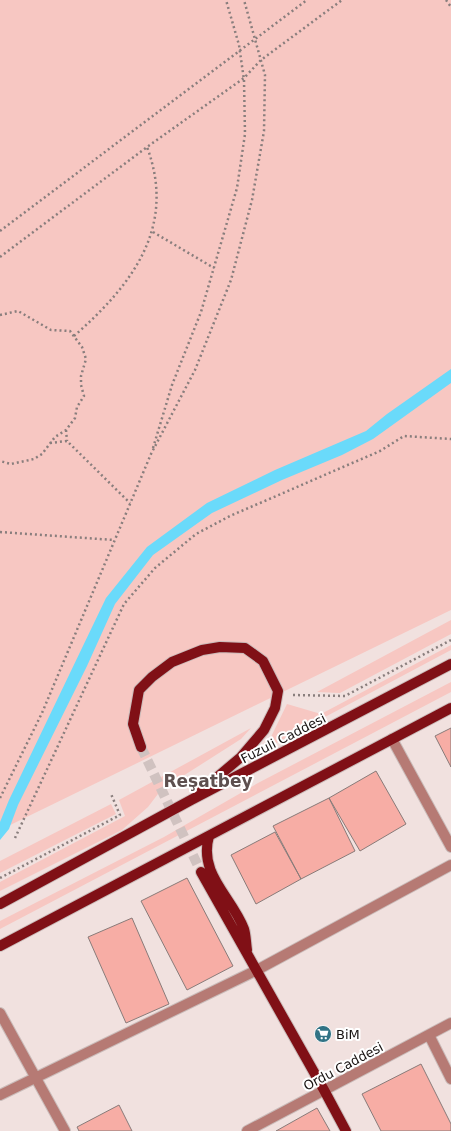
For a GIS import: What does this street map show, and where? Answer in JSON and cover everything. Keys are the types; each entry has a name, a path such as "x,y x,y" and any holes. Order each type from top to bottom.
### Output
{"main road":[{"path":"141,747 133,724 139,690 152,677 172,662 202,650 220,647 244,648 263,661 278,691 274,708 264,730 241,757 191,800"},
{"name":"Fuzuli Caddesi","path":"0,904 191,800 451,664"},
{"path":"0,946 451,708"},
{"path":"209,836 207,844 209,869 244,929 248,956"},
{"path":"200,872 257,970 346,1131"}],"street":[{"path":"392,739 451,847"},
{"path":"0,1095 257,970 451,865"},
{"path":"0,1013 65,1131"},
{"name":"Ordu Caddesi","path":"247,1131 451,1023"},
{"path":"428,1035 451,1079"}],"path":[{"path":"151,454 172,385 201,312 237,188 245,134 244,78 240,52 226,0"},
{"path":"0,798 42,713 151,454 195,370 231,280 252,200 264,131 265,76 244,0"},
{"path":"0,231 308,0"},
{"path":"0,257 147,147 244,78 261,60 342,0"},
{"path":"446,0 451,7"},
{"path":"74,336 97,316 119,292 139,261 153,232 157,211 154,167 147,147"},
{"path":"153,232 214,268"},
{"path":"0,315 18,311 51,330 70,330 82,347 86,359 81,376 81,385 84,396 77,407 75,418 66,430 50,443 42,454 34,459 11,464 0,462"},
{"path":"66,430 67,441 130,503"},
{"path":"15,838 124,604 155,568 196,534 230,516 380,451 404,436 451,439"},
{"path":"50,443 67,441"},
{"path":"0,532 114,540"},
{"path":"293,695 345,696 451,640"},
{"path":"0,878 120,815 111,794"}],"shaded area":[{"path":"0,0 451,0 451,610 0,830"},
{"path":"451,620 451,634 340,693 317,692"},
{"path":"451,645 451,650 231,767 270,739 287,704 321,714"},
{"path":"451,682 451,692 0,929 0,921 164,837 258,783"},
{"path":"251,728 241,739 161,790 148,807 122,830 0,891 0,882 125,816 119,800"},
{"path":"111,804 116,814 0,873 0,861"}],"water":[{"path":"451,369 451,383 373,439 342,455 282,480 212,513 153,555 115,604 87,666 18,805 9,829 0,840 0,822 9,800 106,598 147,547 207,503 275,470 366,431 387,414"}],"building":[{"path":"451,728 451,767 435,736"},
{"path":"376,771 406,824 360,851 329,798"},
{"path":"329,798 355,851 301,879 273,826"},
{"path":"275,832 301,879 256,904 231,855"},
{"path":"187,878 233,966 187,990 141,901"},
{"path":"132,918 169,1004 126,1023 88,937"},
{"path":"421,1064 451,1124 451,1131 381,1131 362,1094"},
{"path":"119,1105 132,1131 79,1131 77,1127"},
{"path":"317,1108 330,1131 276,1131"}],"tunnel":[{"path":"141,747 201,872"}],"place":[{"name":"BiM","path":"323,1034"}],"district":[{"name":"Reşatbey","path":"208,781"}]}
